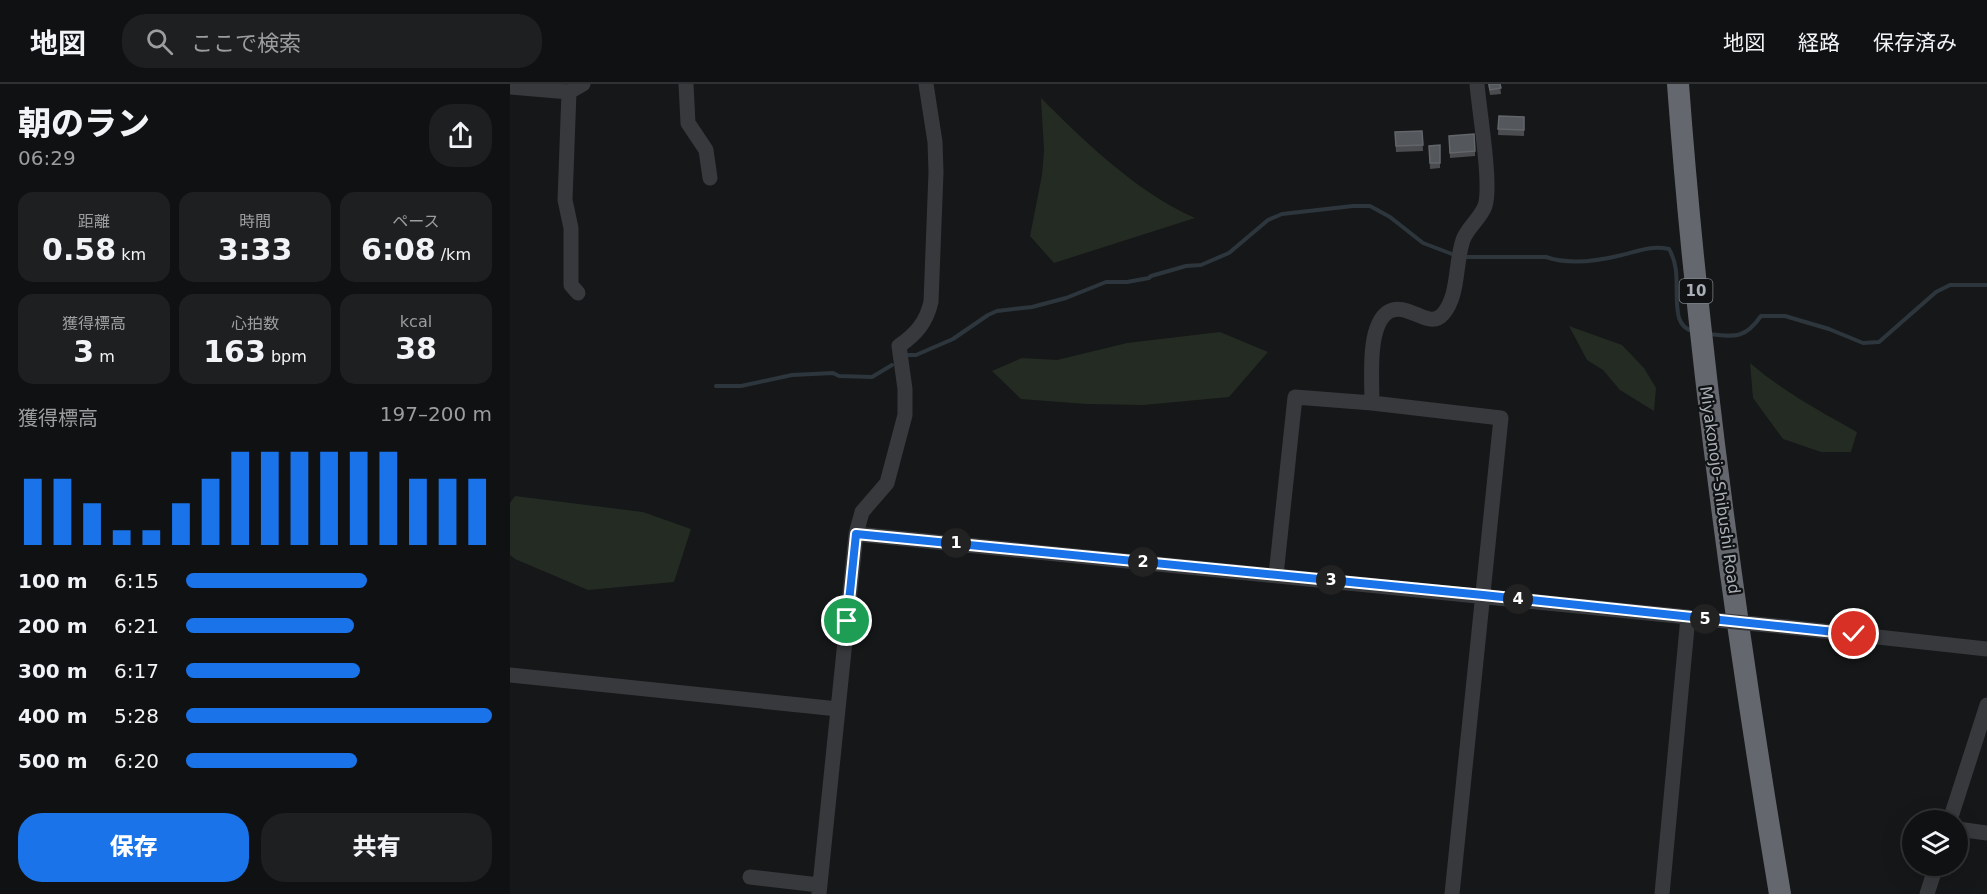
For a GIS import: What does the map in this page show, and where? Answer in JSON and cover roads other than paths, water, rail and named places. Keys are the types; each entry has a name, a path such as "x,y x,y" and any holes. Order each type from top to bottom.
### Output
{"highway":[{"name":"Miyakonojo-Shibushi Road","path":"1678,84 1704,369 1752,727 1780,894"}],"street":[{"path":"510,87 569,92 583,84"},
{"path":"686,84 688,123 706,150 710,178"},
{"path":"750,877 819,890 856,534 862,512 887,483 905,415 905,389 899,346 917,333 928,315 931,302 936,172 935,142 926,84"},
{"path":"1372,403 1374,339 1379,322 1389,312 1399,308 1430,320 1437,319 1444,314 1451,300 1463,238 1475,224 1486,204 1487,184 1477,84"},
{"path":"569,92 565,200 571,228 571,285 578,293"},
{"path":"1276,574 1295,397 1372,403 1501,418 1452,894"},
{"path":"856,534 1483,595 1987,649"},
{"path":"1662,894 1688,617"},
{"path":"510,675 838,709"},
{"path":"1953,810 1987,705"},
{"path":"1968,830 1987,833"},
{"path":"1927,894 1933,876"}],"waterway":[{"path":"906,355 916,355 953,339 997,311 1032,307 1066,298 1106,282 1127,282 1149,278 1186,266 1201,265 1229,253 1268,220 1282,214 1370,206 1390,217 1423,243 1452,254"},
{"path":"1466,257 1546,257 1564,261 1584,261 1651,248 1669,249 1675,266 1679,318 1684,326 1692,331"},
{"path":"1708,334 1739,335 1750,329 1761,316 1785,316 1829,329 1863,343 1879,342 1936,292 1950,285 1987,285"},
{"path":"716,386 741,386 792,375 833,373 839,376 872,377 892,365"}]}
